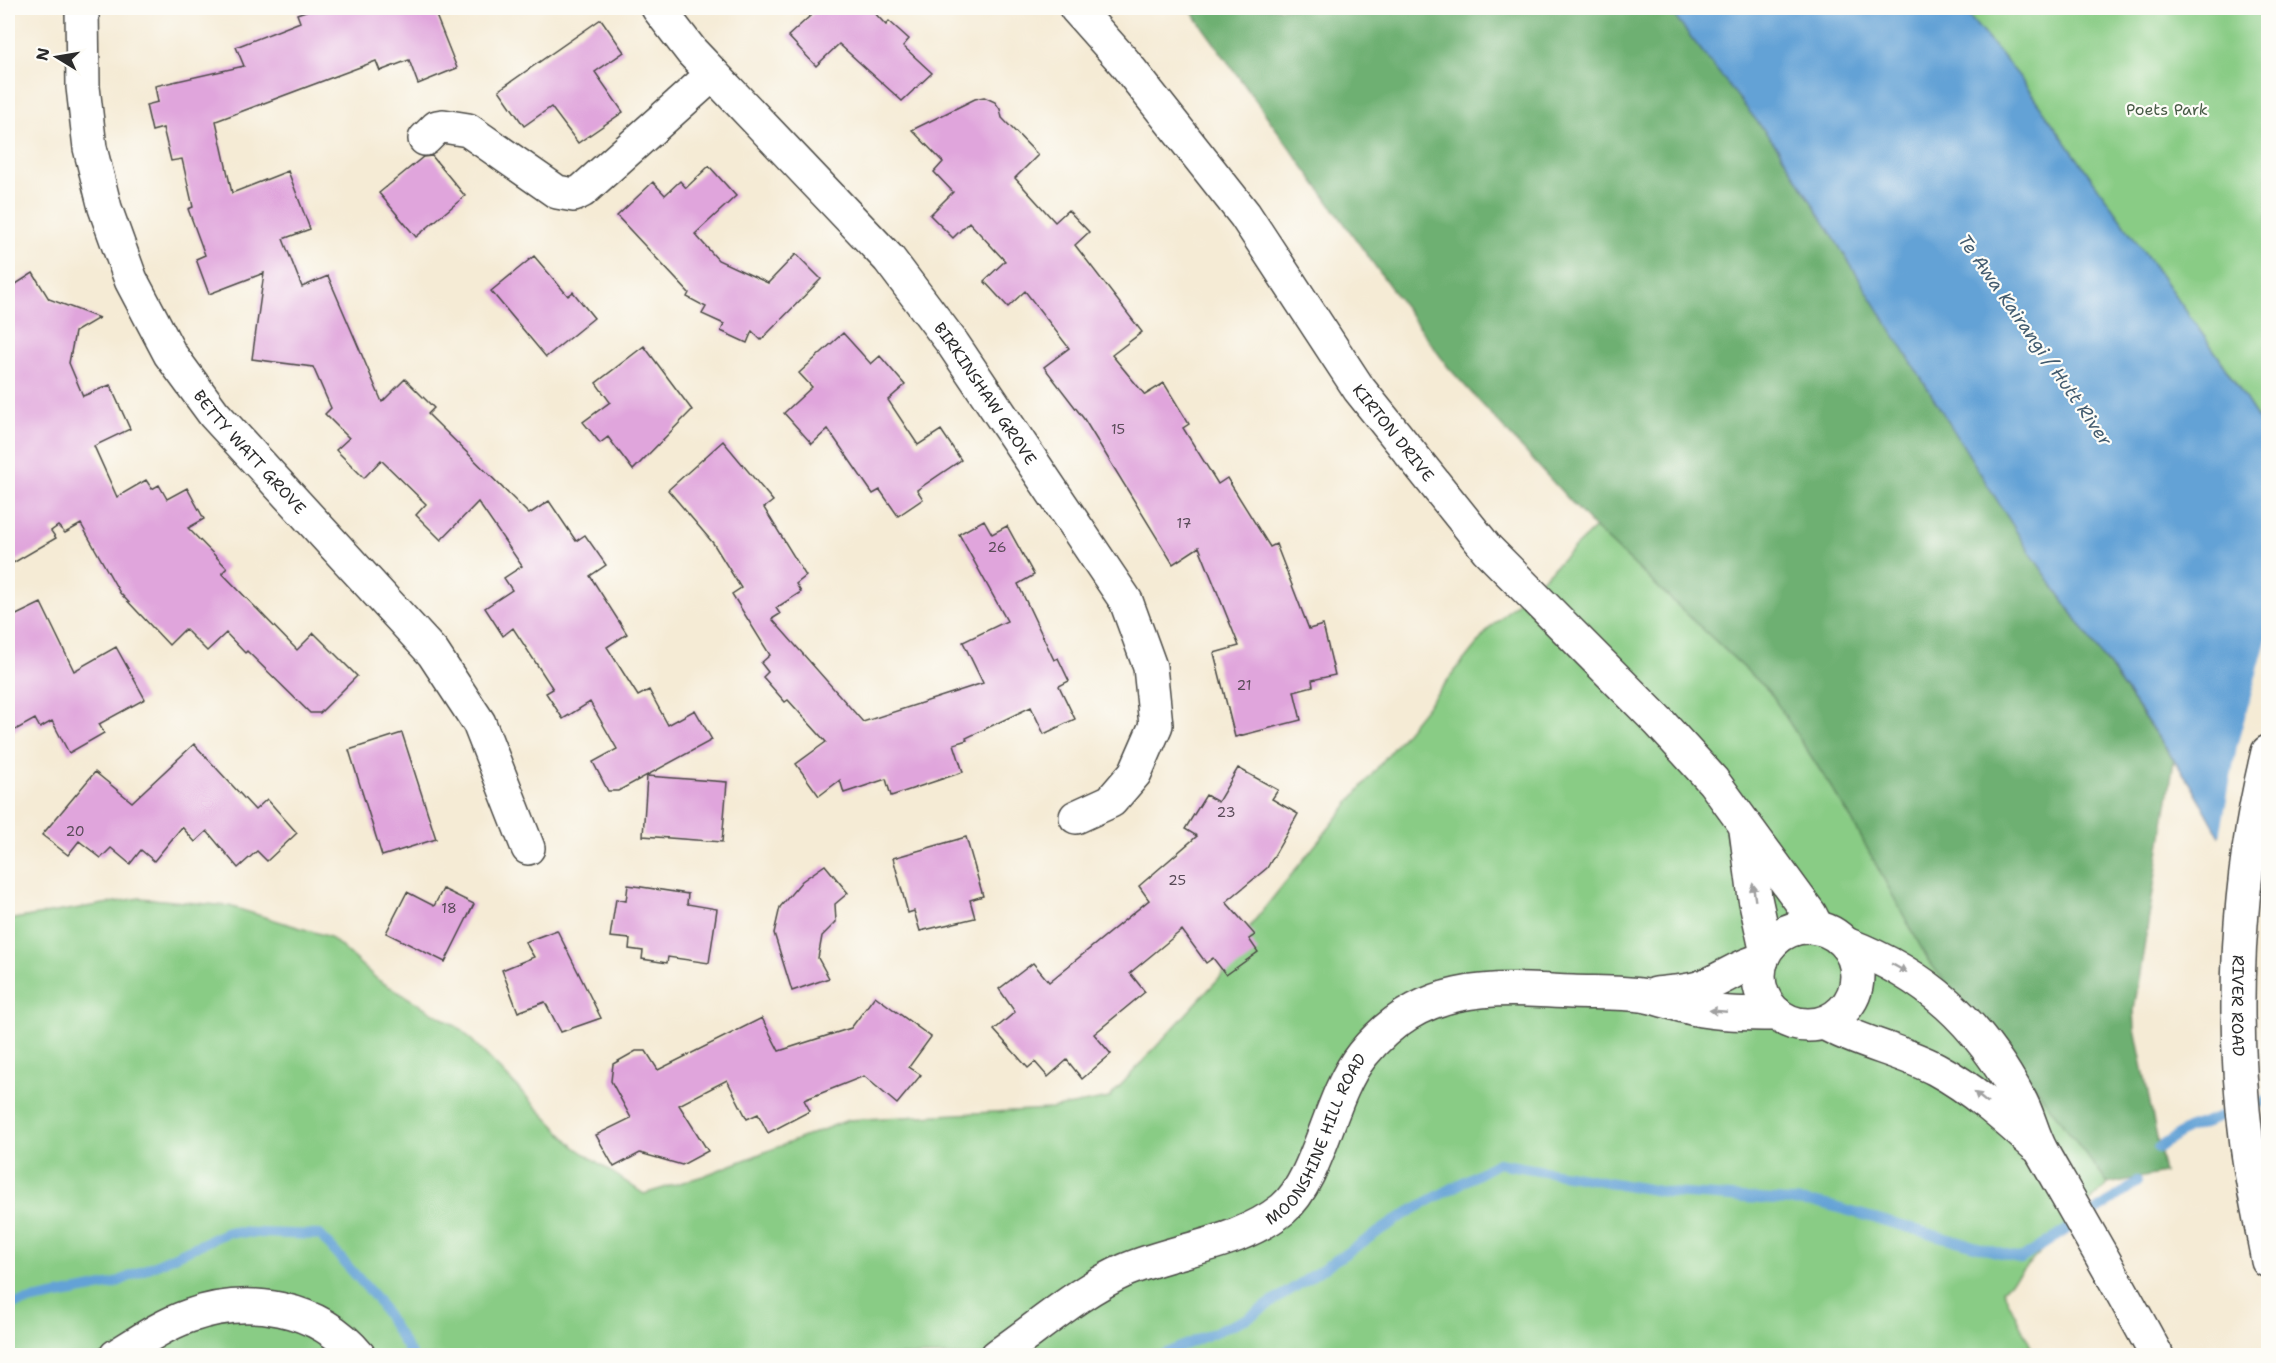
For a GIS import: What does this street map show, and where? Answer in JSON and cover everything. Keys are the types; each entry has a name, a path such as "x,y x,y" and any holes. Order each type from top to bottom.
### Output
{"main road":[{"name":"BETTY WATT GROVE","path":"82,8 83,87 90,148 100,188 130,280 170,354 214,414 433,653 479,723 528,848"},
{"name":"BIRKINSHAW GROVE","path":"658,8 692,52 890,259 953,344 1126,602 1150,667 1156,725 1135,773 1111,801 1076,817"},
{"name":"KIRTON DRIVE","path":"1076,8 1124,62 1245,215 1359,389 1487,549 1659,722 1713,781 1745,828 1810,914 1817,928"},
{"path":"425,138 443,126 468,130 557,192 574,195 582,191 713,74"},
{"name":"RIVER ROAD","path":"2268,752 2250,845 2242,903 2238,1019 2247,1145 2268,1261"},
{"name":"KIRTON DRIVE","path":"1745,828 1764,955"},
{"path":"1846,944 1857,974 1856,990 1849,1004 1838,1016 1824,1023 1807,1026 1791,1023 1777,1014 1767,1003 1761,989 1759,974 1764,955 1778,938 1790,931 1817,928 1911,974 1959,1015 1982,1040 2014,1089 2041,1150 2105,1259 2157,1356"},
{"name":"MOONSHINE HILL ROAD","path":"1645,996 1697,988 1724,977 1764,955"},
{"name":"MOONSHINE HILL ROAD","path":"997,1356 1104,1280 1128,1269 1246,1232 1265,1222 1285,1207 1298,1191 1337,1096 1362,1055 1396,1022 1420,1006 1442,997 1467,991 1519,989 1645,996 1694,1009 1777,1014"},
{"path":"1824,1023 1844,1034 1935,1069 1975,1093 2041,1150"},
{"path":"116,1356 188,1316 208,1310 244,1305 281,1309 312,1319 342,1338 359,1356"}],"green space":[{"path":"1189,8 1668,8 1778,148 2025,545 2174,761 2134,1010 2135,1029 2164,1173 2108,1184 1987,1023 1960,1002 1928,960 1849,815 1769,691 1595,528 1448,367"},
{"name":"Poets Park","path":"1962,8 2268,8 2268,434 2218,356 2018,75"},
{"path":"1595,528 1769,691 1849,815 1928,960 1987,1023 2108,1184 2003,1290 2035,1355 8,1356 8,920 140,898 229,906 330,937 378,980 461,1029 575,1147 644,1194 703,1176 848,1120 1051,1109 1109,1098 1221,976 1251,925 1488,630"}],"water":[{"name":"Te Awa Kairangi / Hutt River","path":"1668,8 1962,8 2018,75 2218,356 2268,434 2268,922 2190,783 2025,545 1778,148"}],"pier":[{"path":"2268,634 2268,925 2219,841 2237,746"}],"building":[{"path":"314,8 433,8 457,68 418,84 409,60 380,71 376,61 216,121 232,193 288,171 310,229 283,239 302,287 328,276 382,402 405,379 434,408 428,414 529,514 549,501 576,541 585,535 606,565 590,576 627,634 607,647 638,696 649,690 668,725 695,710 712,740 618,791 608,791 593,762 617,749 590,702 563,719 546,693 553,689 513,628 503,636 485,608 512,590 504,578 522,566 478,502 441,540 416,515 426,504 381,460 364,478 336,450 349,438 325,414 331,408 313,367 252,359 264,273 209,294 196,259 205,255 188,209 193,207 182,159 171,161 163,128 152,131 146,105 158,102 155,86 244,66 236,47 300,22 297,14"},
{"path":"819,8 870,8 886,25 889,21 909,39 903,46 932,73 902,101 839,44 816,66 788,36"},
{"path":"601,19 624,52 595,72 623,112 578,143 551,107 524,126 499,90"},
{"path":"984,97 995,102 1002,118 1038,155 1015,178 1055,222 1068,210 1089,232 1075,245 1142,332 1112,355 1145,395 1164,383 1189,424 1183,428 1218,484 1227,478 1270,547 1276,544 1309,629 1323,625 1335,675 1312,680 1313,686 1294,691 1301,720 1235,737 1214,653 1239,646 1199,547 1173,564 1084,419 1044,367 1069,348 1025,291 1008,307 984,281 1005,261 969,222 953,238 930,215 953,192 934,172 943,162 912,130 975,99"},
{"path":"432,156 465,196 416,237 379,193 423,157"},
{"path":"709,166 736,196 695,234 718,260 768,283 796,254 821,279 761,340 752,331 747,343 721,331 724,324 702,314 706,307 687,297 689,293 617,216 653,182 665,195 680,181 686,188"},
{"path":"534,256 568,296 573,292 594,318 546,357 491,291"},
{"path":"33,273 49,299 99,318 75,332 69,363 83,396 110,385 130,429 94,446 117,497 146,480 152,489 159,485 167,499 187,488 204,519 188,528 227,568 222,573 297,650 314,633 357,676 320,713 310,713 226,633 207,651 185,629 169,645 120,593 81,524 65,533 58,526 51,531 56,538 8,566 8,289"},
{"path":"843,333 871,364 880,356 905,385 888,400 918,445 941,430 961,460 917,490 923,499 898,516 880,490 873,494 828,429 812,444 784,413 812,387 799,373"},
{"path":"644,346 692,410 633,470 608,437 600,443 583,422 610,402 596,383"},
{"path":"723,441 773,501 764,508 806,576 796,584 801,592 776,608 780,614 772,619 863,722 983,683 963,642 1007,621 959,534 984,520 992,534 1007,526 1034,575 1018,584 1054,660 1058,658 1069,681 1059,686 1075,719 1044,734 1031,707 966,738 967,740 954,744 963,772 891,796 886,779 844,793 840,780 819,796 796,764 826,742 788,700 785,702 763,677 768,672 761,663 770,655 732,594 741,588 713,543 668,490"},
{"path":"41,603 74,671 116,647 145,699 99,724 104,733 69,753 52,721 40,728 35,719 8,734 8,619"},
{"path":"402,733 436,839 382,856 349,750"},
{"path":"194,744 255,810 267,799 297,833 267,861 257,851 238,868 207,831 195,842 182,827 154,861 141,850 130,864 111,848 101,858 79,841 68,855 42,835 95,772 132,802"},
{"path":"1238,768 1278,790 1272,799 1298,814 1267,868 1226,902 1255,935 1249,939 1258,952 1226,975 1213,958 1206,963 1182,930 1130,973 1145,992 1094,1034 1111,1054 1082,1079 1067,1060 1048,1077 1035,1062 1028,1068 994,1030 1015,1012 999,989 1033,963 1049,982 1149,900 1139,886 1197,836 1185,829 1206,795 1218,802"},
{"path":"647,776 727,782 722,842 643,836"},
{"path":"966,837 983,896 970,900 975,918 920,931 914,911 908,913 893,858"},
{"path":"825,865 848,893 835,904 836,922 822,936 818,958 829,978 792,991 774,933 780,907 802,881"},
{"path":"628,885 688,894 687,904 717,909 709,963 668,957 667,963 642,959 643,951 629,949 630,939 610,937 616,899 626,901"},
{"path":"443,889 474,904 445,962 386,933 407,892 434,906"},
{"path":"557,930 601,1018 561,1032 545,1002 518,1012 502,970 534,957 525,942"},
{"path":"875,996 931,1037 909,1067 921,1075 897,1104 864,1076 804,1100 810,1111 768,1133 758,1114 747,1119 727,1080 679,1105 708,1151 682,1165 640,1153 614,1167 596,1135 631,1118 611,1081 613,1064 636,1051 646,1051 658,1070 762,1018 779,1051 851,1028"}],"waterway":[{"path":"2158,1148 2187,1129 2268,1100"},
{"path":"1159,1356 1248,1318 1407,1213 1498,1163 1671,1193 1820,1203 2021,1259 2137,1182"},
{"path":"8,1305 113,1284 228,1232 320,1235 376,1298 412,1356"}]}
